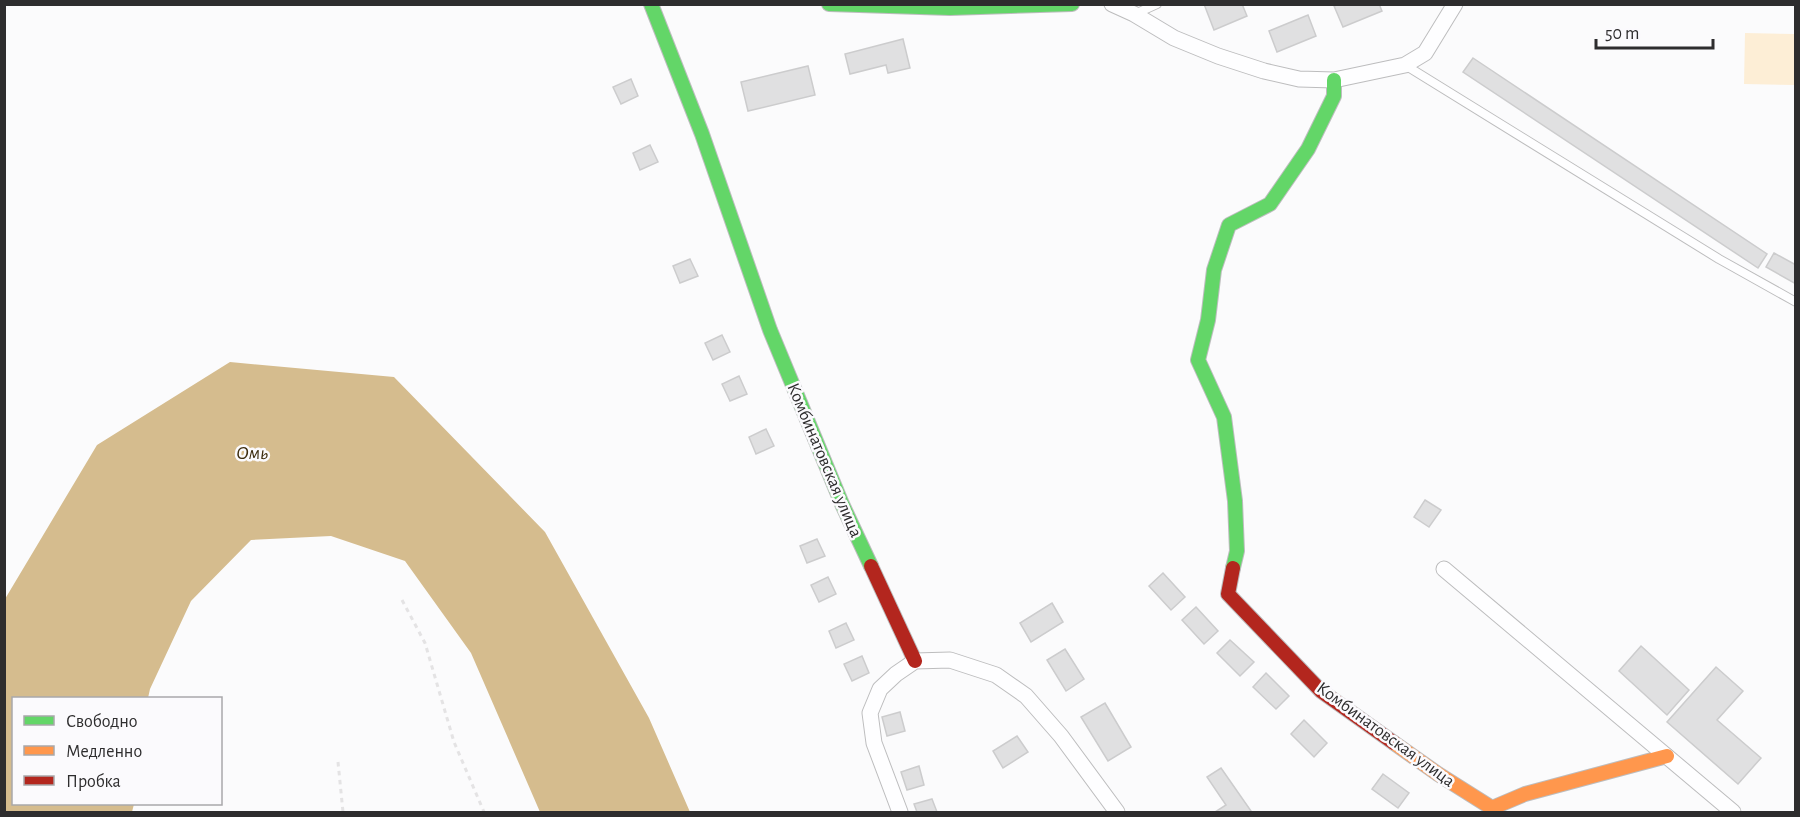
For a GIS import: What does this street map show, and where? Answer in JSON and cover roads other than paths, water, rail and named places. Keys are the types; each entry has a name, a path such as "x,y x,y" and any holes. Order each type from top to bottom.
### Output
{"street":[{"name":"Комбинатовская улица","path":"651,4 702,134 770,330 842,504 915,661"},
{"path":"829,4 904,9 1011,9 1072,4"},
{"path":"1112,4 1134,14 1174,38 1218,56 1264,71 1299,79 1334,80 1381,72 1405,65 1425,52 1455,4"},
{"name":"Комбинатовская улица","path":"1334,80 1334,96 1308,149 1270,204 1229,225 1214,270 1208,320 1198,360 1224,417 1235,501 1237,551 1228,594 1322,691 1438,774 1492,808 1525,794 1667,756"},
{"path":"1444,569 1733,813"},
{"path":"900,813 874,743 870,713 880,690 896,674 915,661 950,660 996,675 1026,696 1061,736 1117,813"}],"lane":[{"path":"1134,14 1157,4"},
{"path":"1405,65 1719,259 1796,302"}],"water":[{"name":"Омь","path":"230,362 394,377 545,532 649,718 690,812 540,812 471,653 405,561 331,536 251,540 191,601 148,697 12,697 12,805 134,805 132,812 5,812 5,599 97,445"}]}
